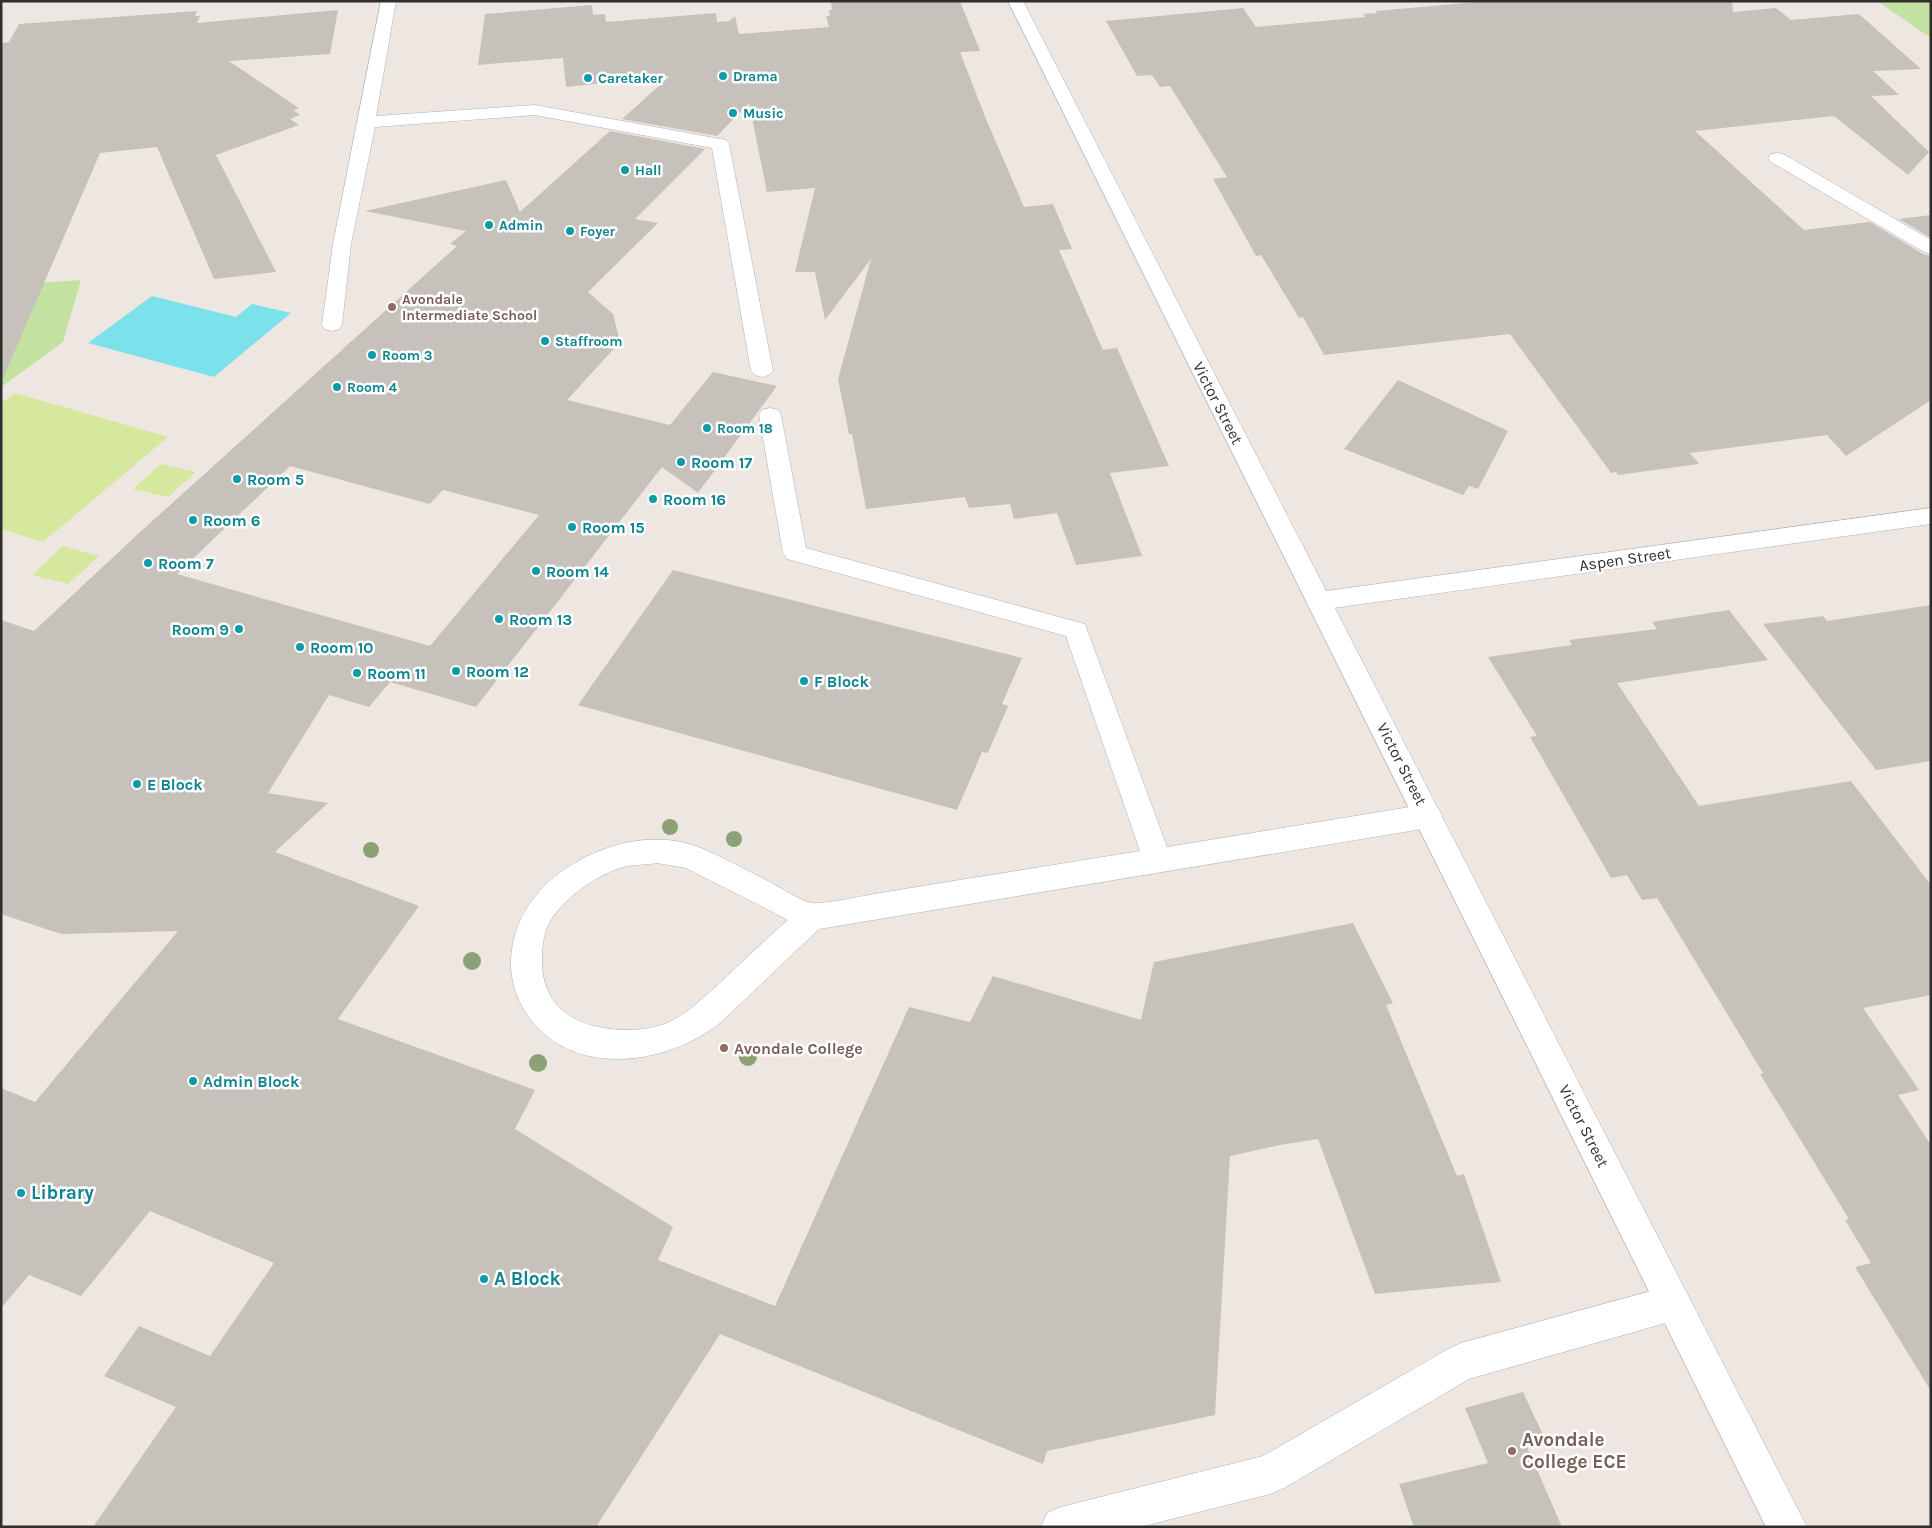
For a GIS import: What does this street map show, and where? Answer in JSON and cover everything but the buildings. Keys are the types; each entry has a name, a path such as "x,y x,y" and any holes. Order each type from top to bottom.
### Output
{"street":[{"path":"332,325 342,244 368,122 389,1"},
{"name":"Victor Street","path":"1019,2 1787,1527"},
{"path":"368,122 535,110 720,144 762,371"},
{"path":"1777,158 1931,248"},
{"path":"770,415 795,553 1076,630 1158,861"},
{"name":"Aspen Street","path":"1319,601 1931,516"},
{"path":"811,917 691,857 656,851 620,856 584,871 554,894 534,924 525,958 528,987 542,1014 568,1034 601,1045 637,1045 674,1035 706,1016 811,917 1428,816"},
{"path":"1061,1527 1270,1474 1461,1362 1673,1303"}],"green space":[{"path":"1877,1 1931,1 1931,38"},
{"path":"81,280 63,342 1,387 1,286"},
{"path":"15,393 168,437 43,542 1,529 1,403"},
{"path":"161,464 196,472 168,497 133,489"},
{"path":"63,546 99,556 68,584 32,575"}],"water":[{"path":"152,296 236,317 252,304 291,313 214,377 88,343"}],"place":[{"name":"Drama","path":"723,76"},
{"name":"Caretaker","path":"588,78"},
{"name":"Music","path":"733,113"},
{"name":"Hall","path":"625,170"},
{"name":"Admin","path":"489,225"},
{"name":"Foyer","path":"570,231"},
{"name":"Avondale Intermediate School","path":"392,307"},
{"name":"Staffroom","path":"545,341"},
{"name":"Room 3","path":"372,355"},
{"name":"Room 4","path":"337,387"},
{"name":"Room 18","path":"707,428"},
{"name":"Room 17","path":"681,462"},
{"name":"Room 5","path":"237,479"},
{"name":"Room 16","path":"653,499"},
{"name":"Room 6","path":"193,520"},
{"name":"Room 15","path":"572,527"},
{"name":"Room 7","path":"148,563"},
{"name":"Room 14","path":"536,571"},
{"name":"Room 13","path":"499,619"},
{"name":"Room 9","path":"239,629"},
{"name":"Room 10","path":"300,647"},
{"name":"Room 12","path":"456,671"},
{"name":"Room 11","path":"357,673"},
{"name":"F Block","path":"804,681"},
{"name":"E Block","path":"137,784"},
{"name":"Avondale College","path":"724,1048"},
{"name":"Admin Block","path":"193,1081"},
{"name":"Library","path":"21,1193"},
{"name":"A Block","path":"484,1279"},
{"name":"Avondale College ECE","path":"1512,1451"}]}
